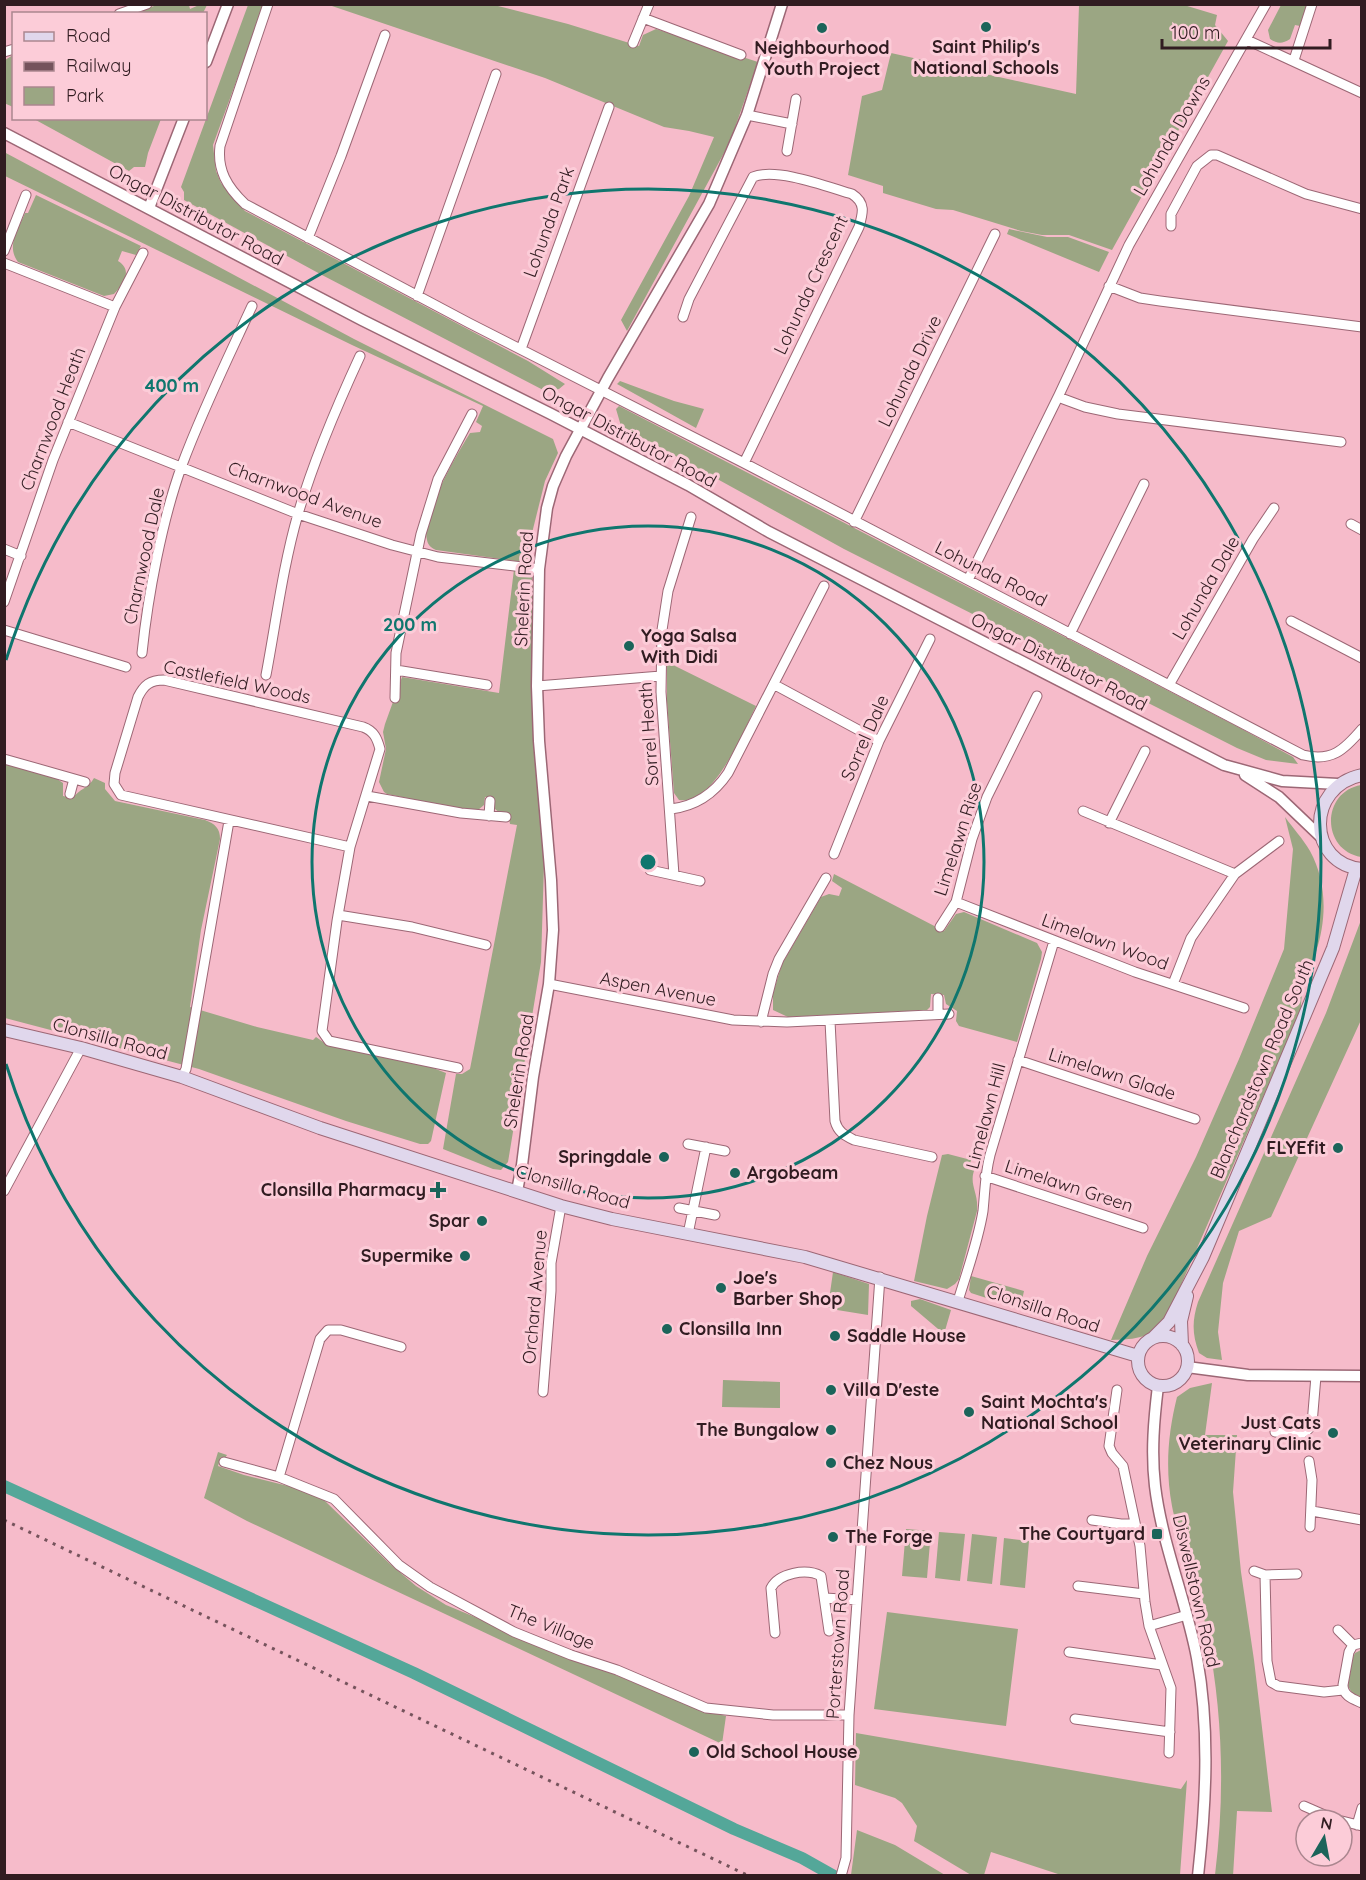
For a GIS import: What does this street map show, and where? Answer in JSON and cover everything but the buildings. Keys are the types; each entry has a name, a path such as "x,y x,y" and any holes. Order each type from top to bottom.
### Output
{"main road":[{"path":"1359,869 1341,862 1330,852 1322,838 1319,823 1321,808 1328,795 1338,784 1351,777 1362,775"},
{"name":"Blanchardstown Road South","path":"1153,1338 1169,1322 1192,1280 1333,948 1359,869"},
{"name":"Clonsilla Road","path":"4,1030 81,1048 182,1077 320,1128 561,1206 612,1219 805,1257 1138,1356"},
{"name":"Blanchardstown Road South","path":"1182,1345 1181,1321 1192,1280"},
{"path":"1169,1337 1182,1345 1186,1352 1187,1367 1179,1380 1165,1386 1158,1386 1144,1378 1138,1364 1138,1356 1146,1342 1153,1338 1169,1337"}],"street":[{"path":"124,10 147,4"},
{"path":"207,59 228,4"},
{"path":"268,4 220,146 220,166 223,177 244,204 601,391"},
{"path":"633,44 649,4"},
{"name":"Shelerin Road","path":"517,1191 549,984 553,905 539,741 537,686 539,569 543,526 553,486 580,429 705,213 747,115 782,4"},
{"name":"Lohunda Downs","path":"968,580 1058,397 1109,286 1151,205 1266,4"},
{"path":"1294,60 1312,4"},
{"path":"643,18 741,54"},
{"path":"308,238 385,35"},
{"path":"1247,40 1362,93"},
{"path":"417,296 496,74"},
{"path":"787,150 796,99"},
{"name":"Lohunda Park","path":"521,349 609,107"},
{"path":"747,115 792,124"},
{"path":"149,208 183,120"},
{"name":"Ongar Distributor Road","path":"4,133 362,320 688,485 769,532 1237,770 1279,797 1322,838"},
{"path":"1171,226 1173,210 1197,166 1217,155 1305,194 1362,208"},
{"name":"Lohunda Crescent","path":"684,316 689,299 753,177 769,173 784,175 852,194 861,201 863,211 859,227 744,463"},
{"path":"4,251 26,195"},
{"name":"Lohunda Drive","path":"854,522 995,234"},
{"name":"Charnwood Heath","path":"4,602 68,422 115,307 143,253"},
{"path":"4,263 115,307"},
{"path":"1109,286 1140,298 1362,327"},
{"name":"Charnwood Dale","path":"142,653 160,548 182,466 205,408 252,306"},
{"path":"266,675 298,514 324,438 360,356"},
{"name":"Lohunda Road","path":"601,391 744,463 1303,756 1316,758 1331,756 1348,745 1362,729"},
{"path":"1058,397 1085,407 1118,414 1341,442"},
{"path":"395,698 398,640 421,534 438,479 472,414"},
{"name":"Charnwood Avenue","path":"68,422 298,514 418,553 539,569"},
{"path":"1070,634 1144,484"},
{"name":"Lohunda Dale","path":"1169,685 1253,539 1274,508"},
{"name":"Sorrel Heath","path":"674,875 661,676 662,627 668,591 691,517"},
{"path":"1351,524 1362,530"},
{"path":"4,549 21,556"},
{"name":"Sorrel Heath","path":"670,809 691,805 721,784 775,685 824,586"},
{"path":"1291,621 1362,658"},
{"path":"4,630 126,667"},
{"name":"Sorrel Dale","path":"834,854 879,741 930,639"},
{"path":"396,670 488,685"},
{"path":"537,686 661,676"},
{"name":"Castlefield Woods","path":"350,847 124,797 114,784 115,772 138,697 147,684 153,680 164,680 370,729 380,749 350,847 322,1026 329,1041 458,1068"},
{"path":"775,685 879,741"},
{"name":"Limelawn Rise","path":"940,927 956,902 981,811 1037,696"},
{"path":"1110,823 1145,751"},
{"path":"4,759 85,782"},
{"name":"Ongar Distributor Road","path":"1237,770 1282,781 1338,784"},
{"path":"70,794 74,779"},
{"path":"367,796 461,813 506,817"},
{"path":"489,816 490,801"},
{"path":"1083,812 1235,874"},
{"path":"182,1077 186,1069 229,820"},
{"path":"1173,984 1191,938 1235,874 1279,841"},
{"path":"650,870 700,881"},
{"path":"761,1022 779,959 826,878"},
{"name":"Limelawn Wood","path":"956,902 1054,941 1244,1008"},
{"path":"338,915 412,927 486,945"},
{"name":"Limelawn Hill","path":"958,1301 975,1250 983,1210 985,1176 1054,941"},
{"name":"Aspen Avenue","path":"549,984 660,1005 709,1017 761,1022 830,1021 949,1014"},
{"path":"938,998 938,1014"},
{"path":"830,1021 837,1128 844,1136 854,1140 932,1157"},
{"path":"4,1191 81,1048"},
{"name":"Limelawn Glade","path":"1018,1060 1195,1119"},
{"path":"688,1144 725,1151"},
{"path":"688,1234 706,1147"},
{"name":"Limelawn Green","path":"985,1176 1143,1228"},
{"name":"Orchard Avenue","path":"543,1392 551,1263 561,1206"},
{"path":"679,1208 715,1215"},
{"name":"Porterstown Road","path":"843,1872 846,1858 849,1715 880,1278"},
{"path":"279,1477 320,1340 328,1330 341,1330 401,1347"},
{"path":"1187,1367 1248,1375 1362,1376"},
{"path":"1275,1431 1298,1434 1309,1430 1312,1424 1316,1376"},
{"name":"Diswellstown Road","path":"1158,1386 1153,1439 1155,1486 1162,1527 1197,1659 1206,1746 1204,1818 1198,1875"},
{"path":"1117,1390 1109,1446 1123,1466 1140,1546 1149,1626 1171,1688 1169,1753"},
{"path":"1309,1461 1312,1480 1310,1527"},
{"name":"The Village","path":"224,1462 279,1477 334,1499 399,1565 460,1604 514,1632 571,1655 617,1670 706,1708 773,1715 849,1715"},
{"path":"1312,1511 1362,1520"},
{"path":"1092,1520 1134,1524"},
{"path":"1254,1571 1265,1575 1297,1574"},
{"path":"775,1633 771,1588 780,1577 801,1572 821,1576 829,1631"},
{"path":"1265,1575 1267,1661 1271,1682 1278,1686 1330,1693 1343,1690"},
{"path":"1078,1586 1144,1594"},
{"path":"825,1599 857,1600"},
{"path":"1149,1626 1187,1615"},
{"path":"1338,1630 1357,1644 1349,1652 1343,1690 1347,1695 1362,1703"},
{"path":"1069,1652 1162,1665"},
{"path":"1075,1719 1170,1732"},
{"path":"1304,1806 1309,1808"},
{"path":"1359,1825 1362,1808"}],"green space":[{"path":"157,5 189,5 190,9 199,5 207,5 204,12 137,12"},
{"path":"248,5 264,5 213,145 216,171 221,183 245,211 528,361 565,384 559,389 547,392 184,200 181,187"},
{"path":"329,5 494,5 568,24 639,46 643,35 656,29 758,62 730,142 627,331 621,320 689,196 714,137 664,127 545,78"},
{"path":"1079,5 1184,5 1217,15 1215,25 1228,41 1112,250 1069,235 1042,235 1021,231 953,210 936,209 883,193 883,186 848,175 862,96 882,90 891,53 1076,94"},
{"path":"1281,5 1308,5 1300,26 1295,25 1290,39 1280,43 1270,39 1268,30"},
{"path":"12,56 12,107 4,103 5,60"},
{"path":"36,120 161,120 145,167 134,167 129,171"},
{"path":"4,152 354,339 553,439 558,453 545,481 530,541 534,615 532,707 544,865 541,962 508,1162 501,1170 443,1149 456,1074 462,1074 470,1069 517,825 510,824 508,814 500,813 495,809 495,799 485,797 484,805 478,810 461,809 387,794 379,782 386,749 383,732 402,677 499,693 515,561 436,550 428,544 426,530 434,502 457,455 470,433 480,432 482,426 476,422 483,406 352,345 5,176"},
{"path":"36,195 141,246 136,255 122,251 118,261 123,265 126,273 121,286 114,294 104,296 18,262 13,250 14,238"},
{"path":"1009,229 1047,237 1068,237 1109,252 1099,272 1007,234"},
{"path":"620,381 674,401 704,409 696,428 617,384"},
{"path":"619,406 1240,728 1293,757 1298,764 1266,760 1237,748 844,549 621,426 616,409"},
{"path":"667,662 756,706 736,748 716,779 692,799 679,800 674,793 667,702"},
{"path":"5,764 57,779 63,783 63,796 73,798 94,778 105,783 105,789 115,801 205,820 214,825 218,829 220,839 201,930 190,1007 257,1027 313,1040 316,1037 326,1044 428,1066 446,1073 431,1141 428,1144 420,1144 346,1121 199,1069 5,1018"},
{"path":"1362,785 1361,857 1348,852 1338,844 1331,821 1338,798 1348,790"},
{"path":"1285,817 1316,863 1324,901 1320,939 1304,988 1301,1010 1167,1317 1148,1334 1129,1339 1111,1340 1147,1256 1196,1157 1284,949 1293,849"},
{"path":"834,874 944,931 956,914 964,912 1037,943 1042,952 1041,959 1017,1042 959,1026 956,1021 957,1011 946,1004 944,995 931,994 930,1007 927,1010 788,1017 773,1010 773,993 782,964 821,897 829,894 839,896 842,888 832,881"},
{"path":"1361,920 1361,1020 1271,1217 1239,1231 1223,1283 1218,1332 1222,1360 1207,1358 1199,1353 1194,1334 1198,1302 1326,1013"},
{"path":"948,1154 971,1160 970,1164 976,1166 973,1183 977,1211 959,1279 947,1289 914,1281 942,1155"},
{"path":"833,1272 869,1284 868,1315 828,1307"},
{"path":"971,1276 1024,1291 1020,1309 971,1293 969,1290"},
{"path":"920,1299 951,1310 944,1334 911,1306 911,1301"},
{"path":"723,1380 780,1382 780,1408 722,1407"},
{"path":"1212,1383 1205,1435 1237,1435 1233,1492 1272,1812 1237,1811 1233,1876 1215,1875 1221,1784 1216,1694 1203,1615 1194,1577 1173,1512 1168,1465 1171,1424 1177,1397 1190,1388"},
{"path":"218,1452 227,1455 225,1458 221,1457 218,1466 304,1490 324,1500 389,1563 416,1586 446,1605 698,1709 726,1716 722,1744 247,1521 204,1498"},
{"path":"906,1529 931,1531 927,1578 902,1576"},
{"path":"939,1532 965,1534 960,1581 935,1578"},
{"path":"972,1534 997,1537 992,1584 967,1581"},
{"path":"1004,1538 1029,1541 1025,1588 1000,1585"},
{"path":"887,1612 1018,1629 1006,1726 874,1709"},
{"path":"1361,1650 1361,1697 1352,1693 1348,1686 1353,1657"},
{"path":"856,1733 1181,1789 1187,1780 1180,1875 1061,1875 991,1852 984,1875 971,1875 914,1841 917,1826 902,1803 895,1798 855,1785"},
{"path":"857,1830 895,1845 945,1875 851,1875"}],"waterway":[{"path":"4,1486 414,1673 734,1829 802,1858 834,1876"}],"railway":[{"path":"4,1520 749,1876"}],"place":[{"name":"Saint Philip's National Schools","path":"986,27"},
{"name":"Neighbourhood Youth Project","path":"822,28"},
{"name":"Yoga Salsa With Didi","path":"629,646"},
{"name":"FLYEfit","path":"1338,1148"},
{"name":"Springdale","path":"664,1157"},
{"name":"Argobeam","path":"735,1173"},
{"name":"Clonsilla Pharmacy","path":"438,1190"},
{"name":"Spar","path":"482,1221"},
{"name":"Supermike","path":"465,1256"},
{"name":"Joe's Barber Shop","path":"721,1288"},
{"name":"Clonsilla Inn","path":"667,1329"},
{"name":"Saddle House","path":"835,1336"},
{"name":"Villa D'este","path":"831,1390"},
{"name":"Saint Mochta's National School","path":"969,1412"},
{"name":"The Bungalow","path":"831,1430"},
{"name":"Just Cats Veterinary Clinic","path":"1333,1433"},
{"name":"Chez Nous","path":"831,1463"},
{"name":"The Courtyard","path":"1157,1534"},
{"name":"The Forge","path":"833,1537"},
{"name":"Old School House","path":"694,1752"}]}
